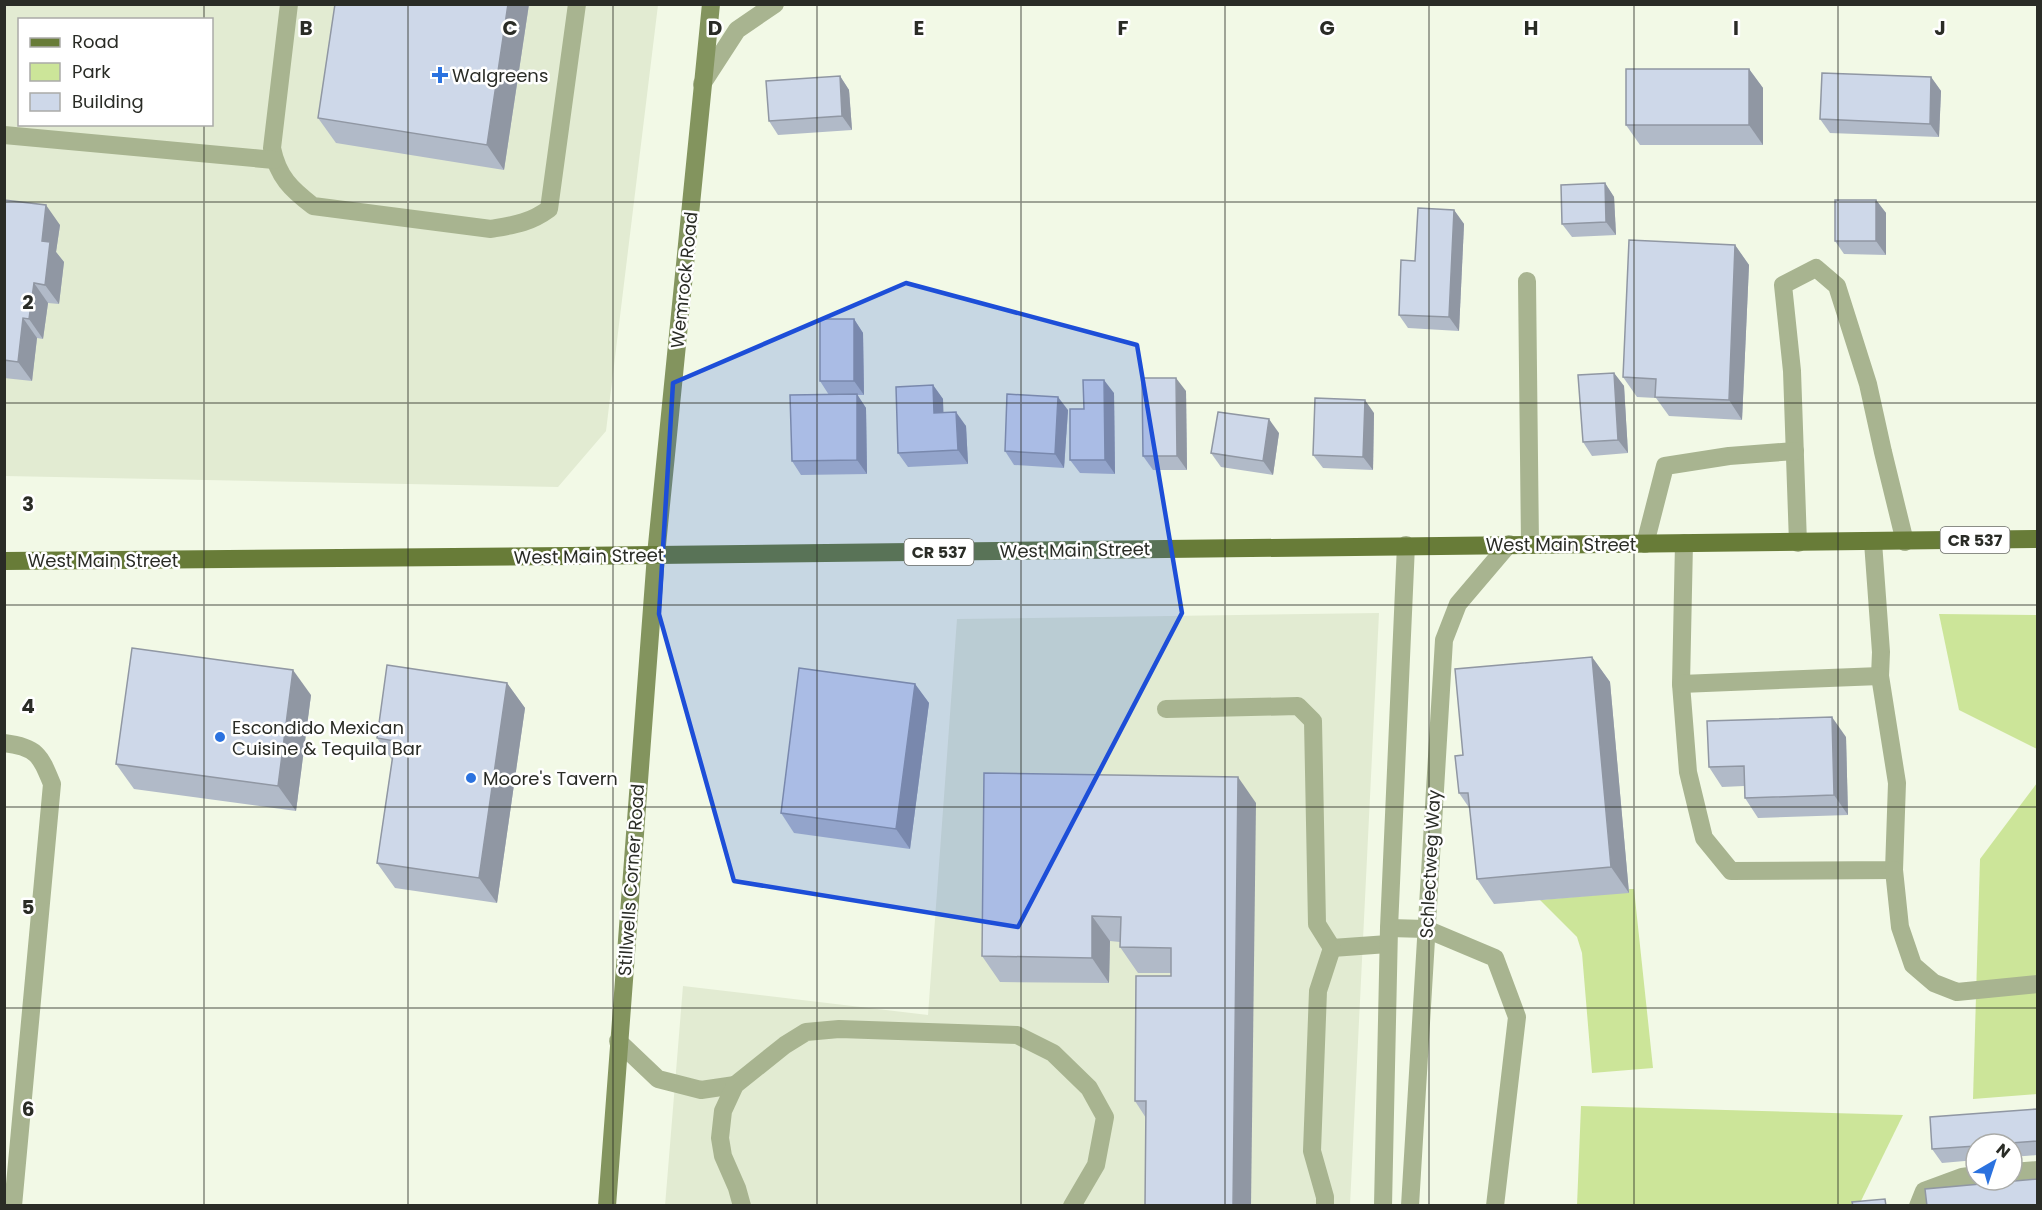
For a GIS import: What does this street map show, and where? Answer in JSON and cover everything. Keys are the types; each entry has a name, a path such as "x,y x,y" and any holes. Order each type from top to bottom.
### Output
{"main road":[{"name":"West Main Street","path":"4,561 1406,545 1905,542 2034,537"}],"street":[{"path":"289,4 272,148 274,160 290,188 313,206 491,228 516,225 536,218 549,209 578,4"},
{"name":"Wemrock Road","path":"656,555 711,4"},
{"path":"702,84 737,30 775,4"},
{"path":"4,135 274,160"},
{"path":"1798,543 1792,371 1783,285 1816,268 1837,286 1868,384 1882,452 1905,542"},
{"path":"1527,281 1530,545"},
{"path":"1645,544 1665,466 1729,456 1796,451"},
{"path":"1873,542 1881,652 1880,676 1897,783 1894,870 1900,927 1913,965 1934,983 1957,992 2037,984"},
{"path":"1684,543 1681,684 1688,772 1704,838 1731,871 1894,870"},
{"name":"Schlectweg Way","path":"1410,1206 1444,640 1458,604 1509,544"},
{"name":"Schlectweg Way","path":"1383,1206 1389,936 1406,545"},
{"name":"Stillwells Corner Road","path":"607,1206 656,555"},
{"path":"1681,684 1880,676"},
{"path":"1166,709 1298,706 1313,721 1317,924 1332,948"},
{"path":"4,743 18,745 36,752 52,784 12,1115 12,1206"},
{"path":"1332,948 1426,929 1495,958 1517,1017 1495,1206"},
{"path":"1325,1206 1325,1197 1312,1151 1318,991 1332,948"},
{"path":"742,1206 738,1188 723,1156 720,1138 723,1112 735,1085 785,1045 806,1032 839,1029 1017,1035 1053,1053 1089,1088 1105,1117 1096,1165 1072,1206"},
{"path":"618,1041 658,1079 701,1090 735,1085"},
{"path":"1918,1206 1924,1191 1964,1177"}],"highlighted area":[{"path":"906,283 1137,345 1182,613 1018,927 734,881 659,614 673,383"}],"shaded area":[{"path":"5,5 658,5 606,431 558,487 5,476"},
{"path":"1379,613 1350,1205 665,1206 683,986 928,1015 957,619"}],"green space":[{"path":"1939,614 2037,615 2037,749 1959,710"},
{"path":"2037,783 2037,1094 1973,1099 1980,859"},
{"path":"1629,889 1634,889 1653,1068 1592,1073 1582,953 1577,937 1540,900 1629,892"},
{"path":"1581,1106 1903,1115 1859,1205 1577,1206"}],"building":[{"path":"335,4 508,4 487,145 318,118"},
{"path":"1626,69 1749,69 1749,125 1626,125"},
{"path":"1822,73 1931,77 1930,124 1820,119"},
{"path":"840,76 842,116 769,121 766,81"},
{"path":"1605,183 1606,222 1562,224 1561,185"},
{"path":"4,200 46,205 42,241 50,242 45,285 34,283 29,319 23,318 18,362 4,360"},
{"path":"1835,200 1876,200 1876,241 1835,241"},
{"path":"1418,208 1454,210 1449,317 1399,315 1401,260 1415,261"},
{"path":"1629,240 1735,245 1729,400 1655,397 1656,379 1623,377"},
{"path":"820,319 854,319 854,381 820,381"},
{"path":"1614,373 1618,440 1583,442 1578,375"},
{"path":"1142,378 1176,378 1177,456 1143,456"},
{"path":"1083,380 1104,380 1105,460 1070,460 1070,409 1084,409"},
{"path":"933,385 934,413 956,412 958,450 898,453 896,387"},
{"path":"857,394 857,460 792,461 790,395"},
{"path":"1007,394 1058,397 1055,454 1005,451"},
{"path":"1315,398 1365,400 1363,457 1313,455"},
{"path":"1218,412 1269,419 1263,461 1211,453"},
{"path":"132,648 293,670 278,786 116,764"},
{"path":"1592,657 1611,867 1477,879 1468,793 1459,793 1455,756 1463,755 1455,669"},
{"path":"387,665 507,683 479,878 377,863 395,741 377,738"},
{"path":"799,668 915,684 896,829 781,813"},
{"path":"1832,717 1834,795 1745,798 1744,766 1709,767 1707,721"},
{"path":"984,773 1238,777 1233,1206 1145,1206 1146,1101 1135,1101 1136,976 1171,976 1171,948 1120,947 1121,917 1092,916 1092,958 982,956"},
{"path":"2037,1109 2037,1141 2024,1142 2024,1132 1964,1132 1964,1147 1932,1149 1930,1117"},
{"path":"2037,1179 2037,1206 1927,1206 1925,1189 1964,1186 1964,1192 2024,1192 2024,1180"},
{"path":"1885,1199 1886,1206 1853,1206 1852,1202"}],"place":[{"name":"Walgreens","path":"440,75"},
{"name":"Escondido Mexican Cuisine & Tequila Bar","path":"220,737"},
{"name":"Moore's Tavern","path":"471,778"}]}
